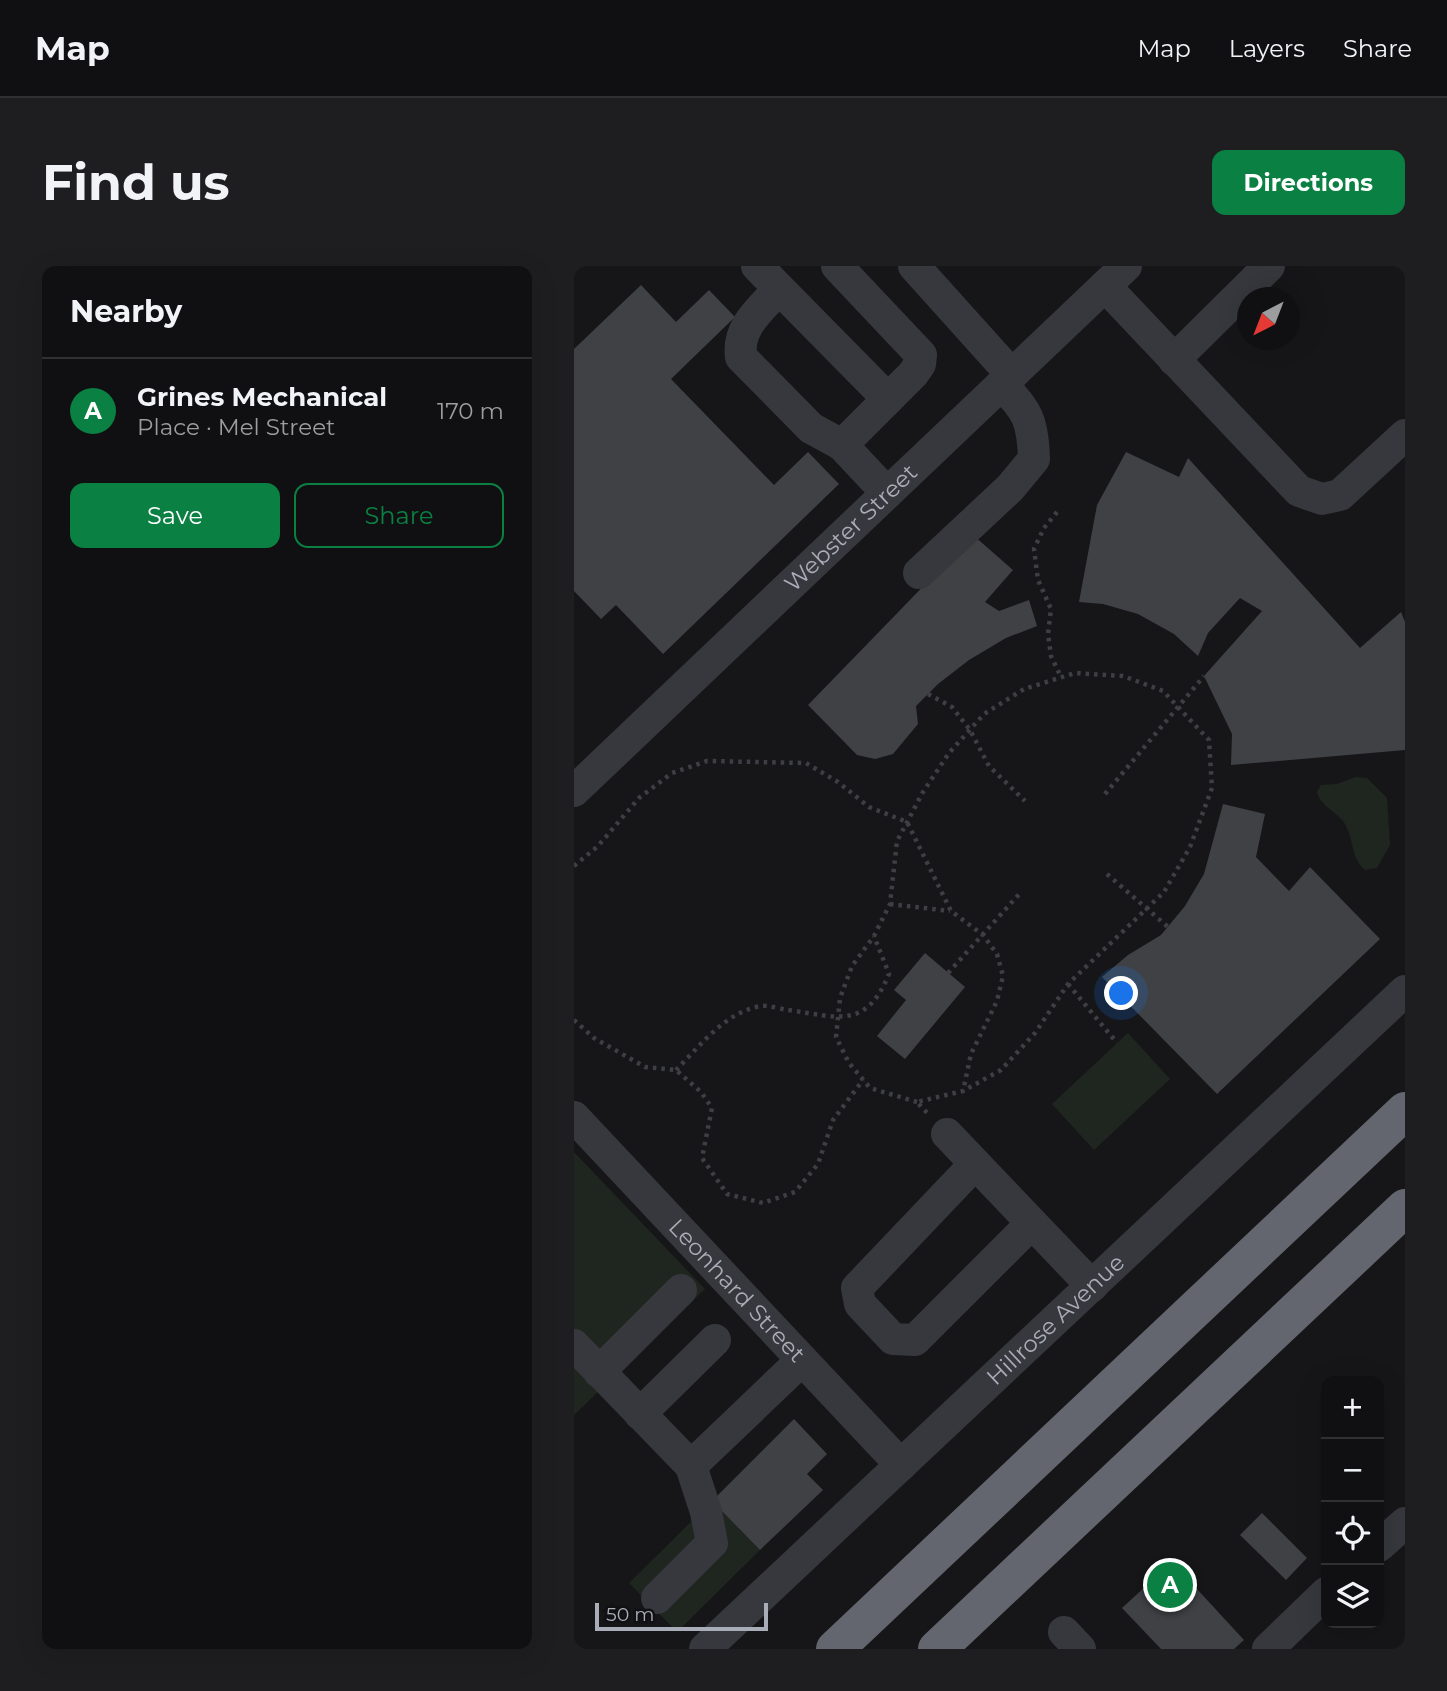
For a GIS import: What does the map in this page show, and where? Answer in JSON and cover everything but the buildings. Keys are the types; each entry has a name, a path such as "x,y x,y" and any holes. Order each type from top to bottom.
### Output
{"highway":[{"path":"835,1649 1405,1111"},
{"path":"937,1649 1392,1221"}],"street":[{"path":"757,266 888,399"},
{"path":"837,266 921,355 920,364 913,374 842,445"},
{"path":"914,266 1020,401 1033,429 1034,459 1010,488 919,573"},
{"path":"1174,359 1269,266"},
{"path":"1115,276 1174,359 1298,491 1322,499 1340,495 1405,435"},
{"name":"Webster Street","path":"574,791 1115,276"},
{"path":"779,289 747,323 739,342 741,357 811,428 842,445 887,494"},
{"name":"Hillrose Avenue","path":"705,1649 1405,991"},
{"name":"Leonhard Street","path":"574,1117 901,1465"},
{"path":"947,1134 1092,1286"},
{"path":"975,1164 857,1288 860,1304 893,1339 915,1339 1032,1223"},
{"path":"599,1372 681,1290"},
{"path":"640,1413 715,1339"},
{"path":"574,1345 691,1466 706,1513 712,1543 657,1598"},
{"path":"691,1466 802,1360"},
{"path":"1384,1542 1405,1523"},
{"path":"1268,1649 1321,1598"}],"path":[{"path":"1057,512 1044,528 1034,549 1038,580 1051,609 1048,634 1051,656 1061,677"},
{"path":"1075,673 1123,676 1163,691 1179,707 1209,740 1212,788 1190,847 1164,892 1068,985 1035,1033 1001,1070 963,1091 917,1102 870,1088 849,1063 836,1037 840,998 852,966 874,936 890,904 897,841 949,753 984,714 1024,689 1075,673"},
{"path":"1105,794 1204,676"},
{"path":"928,694 952,708 970,730 989,766 1026,801"},
{"path":"574,866 598,846 639,798 671,774 707,761 806,763 838,782 869,807 907,822 951,911 983,935 997,954 1003,976 997,1001 971,1054 963,1091"},
{"path":"1107,874 1168,927"},
{"path":"948,973 1022,891"},
{"path":"890,904 951,911"},
{"path":"677,1070 730,1018 762,1006 838,1017 862,1013 880,995 889,974 874,936"},
{"path":"1068,985 1117,1043"},
{"path":"574,1020 594,1038 645,1067 677,1070 701,1092 712,1108 702,1158 727,1194 764,1203 795,1192 818,1164 833,1120 863,1080"},
{"path":"917,1102 947,1134"}],"shaded area":[{"path":"1355,777 1367,778 1387,798 1390,845 1377,868 1365,870 1360,865 1347,827 1321,801 1317,792 1321,785 1337,784"},
{"path":"1128,1033 1170,1079 1094,1150 1052,1104"},
{"path":"574,1152 705,1289 574,1415"},
{"path":"712,1501 760,1550 677,1632 629,1583"}],"place":[{"name":"Grines Mechanical","path":"1170,1585"}]}
